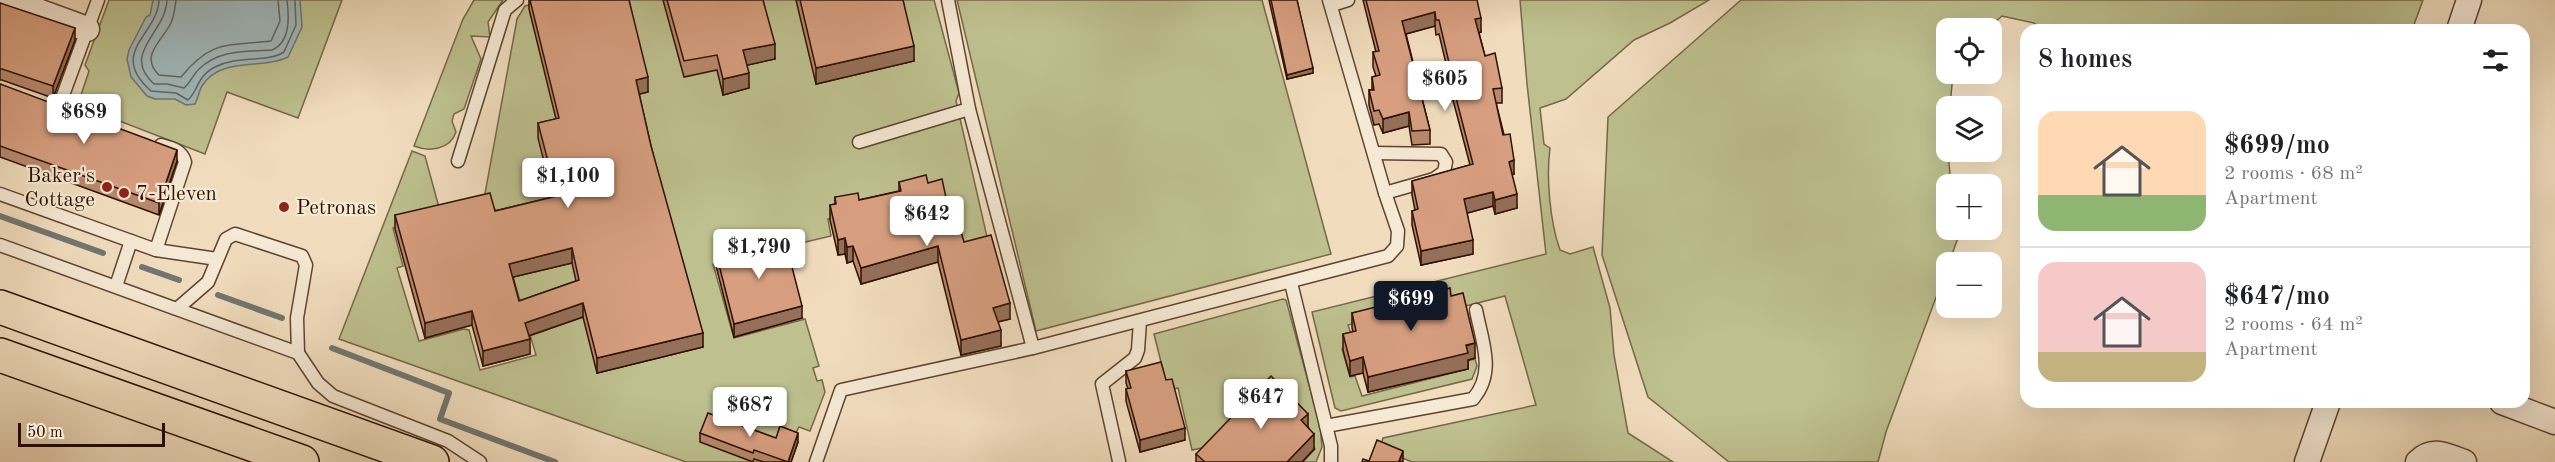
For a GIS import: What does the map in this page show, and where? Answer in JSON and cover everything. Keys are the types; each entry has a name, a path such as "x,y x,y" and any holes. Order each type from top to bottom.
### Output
{"main road":[{"path":"0,307 432,462"},
{"path":"0,355 302,462"}],"street":[{"path":"8,0 87,29"},
{"path":"2461,24 2469,0"},
{"path":"2307,462 2326,408"},
{"path":"2518,408 2555,422"},
{"path":"2418,462 2424,456 2437,452 2464,462"}],"lane":[{"path":"59,109 98,0"},
{"path":"458,161 505,10 517,0"},
{"path":"948,0 969,110 1033,348"},
{"path":"816,462 842,390 1033,348 1291,283 1388,256 1397,246 1398,231 1384,193 1330,2 1348,0"},
{"path":"859,142 969,110"},
{"path":"145,139 178,150 186,162 156,250"},
{"path":"1374,153 1441,154 1446,162 1444,172 1434,179 1384,193"},
{"path":"0,194 156,250 217,259"},
{"path":"178,308 208,282 226,239 235,234 302,256 306,265 297,318 298,353 318,383 333,396 448,441 480,462"},
{"path":"116,286 131,241"},
{"path":"0,245 298,353"},
{"path":"1291,283 1331,446 1331,462"},
{"path":"1326,426 1473,399 1483,388 1488,368 1476,310"},
{"path":"1119,461 1102,384 1135,358 1138,350 1140,321"}],"green space":[{"path":"109,0 342,0 298,118 227,92 205,154 83,107 79,101 89,71 85,65"},
{"path":"474,0 503,0 488,22 490,37 471,36 481,59 464,109 454,114 452,121 456,132 449,143 438,148 426,149 414,146 463,19"},
{"path":"550,0 934,0 959,93 956,101 990,250 835,218 828,219 831,236 713,264 734,338 805,319 819,366 813,368 817,381 822,380 825,392 810,431 799,427 793,439 768,462 686,462 339,339 412,151 425,156 440,211 433,217 393,228 403,266 397,268 419,341 464,329 469,330 480,370 536,355 508,260 497,211 484,199 517,19 525,6"},
{"path":"957,0 1262,0 1331,254 1036,331"},
{"path":"1520,0 1709,0 1670,23 1634,40 1566,99 1540,108 1544,144 1550,148 1548,173 1550,200 1557,239 1560,250 1570,254 1593,247 1610,308 1614,355 1628,433 1673,462 1412,462 1380,449 1383,438 1536,405 1505,296 1454,309 1452,301 1348,325 1355,346 1342,349 1350,377 1355,376 1362,396 1468,369 1467,361 1475,359 1477,366 1472,379 1341,411 1335,408 1312,312 1546,254"},
{"path":"1741,0 2423,0 2414,24 2035,24 2002,16 2000,18 1936,18 1936,84 1952,84 1951,96 1936,96 1936,162 1949,162 1950,174 1936,174 1936,240 1957,240 1953,252 1936,252 1936,297 1886,432 1878,462 1729,462 1648,397 1602,255 1608,117"},
{"path":"1286,300 1320,425 1322,447 1316,462 1303,462 1315,449 1303,435 1309,428 1271,389 1216,445 1192,450 1178,388 1168,390 1154,334"}],"water":[{"path":"153,0 300,0 302,27 288,57 278,61 230,67 219,71 202,86 195,104 186,105 175,99 155,99 147,96 131,77 127,59 129,50 146,17 150,15"}],"building":[{"path":"530,0 629,0 648,77 636,80 651,146 703,333 597,358 583,303 525,323 530,339 483,351 472,311 425,323 395,215 490,193 495,211 557,196 538,123 559,118","holes":["572,248 579,280 519,301 509,264"]},
{"path":"667,0 763,0 775,44 743,50 749,73 723,79 717,55 684,61"},
{"path":"800,0 903,0 914,46 816,68"},
{"path":"1271,0 1297,0 1313,68 1287,75"},
{"path":"1366,0 1477,0 1481,18 1475,19 1485,56 1495,53 1502,88 1493,89 1503,135 1510,134 1514,160 1509,162 1517,194 1495,200 1493,192 1464,199 1473,240 1421,251 1412,211 1418,209 1412,181 1473,164 1453,86 1447,87 1445,73 1451,71 1439,20 1436,20 1435,12 1402,21 1430,130 1412,131 1409,112 1383,119 1379,110 1374,111 1369,90 1374,90 1372,77 1380,75 1373,52 1379,51"},
{"path":"0,3 75,28 53,86 0,69"},
{"path":"0,84 177,150 159,203 0,146"},
{"path":"926,175 928,183 942,179 953,230 960,228 964,242 991,235 1010,303 993,308 1001,330 961,340 938,246 861,268 853,246 847,247 845,238 838,240 830,205 836,204 835,197 858,193 859,200 901,191 899,182"},
{"path":"784,236 802,306 734,324 716,253"},
{"path":"1450,288 1451,296 1463,293 1475,343 1466,345 1468,353 1368,377 1363,357 1350,361 1343,334 1356,331 1352,313"},
{"path":"1161,362 1166,380 1172,379 1185,428 1140,440 1126,389 1131,388 1126,371"},
{"path":"1271,376 1308,414 1301,420 1314,434 1287,462 1205,462 1196,454"},
{"path":"708,413 776,438 780,426 798,433 788,462 754,450 753,453 700,433"},
{"path":"1377,440 1403,451 1399,461 1402,462 1362,462 1363,459 1369,461"}],"waterway":[{"path":"0,216 103,253"},
{"path":"142,267 179,280"},
{"path":"218,295 282,318"},
{"path":"332,348 449,393 440,419 555,462"}],"place":[{"name":"Baker's Cottage","path":"107,187"},
{"name":"7-Eleven","path":"124,193"},
{"name":"Petronas","path":"284,207"}]}
